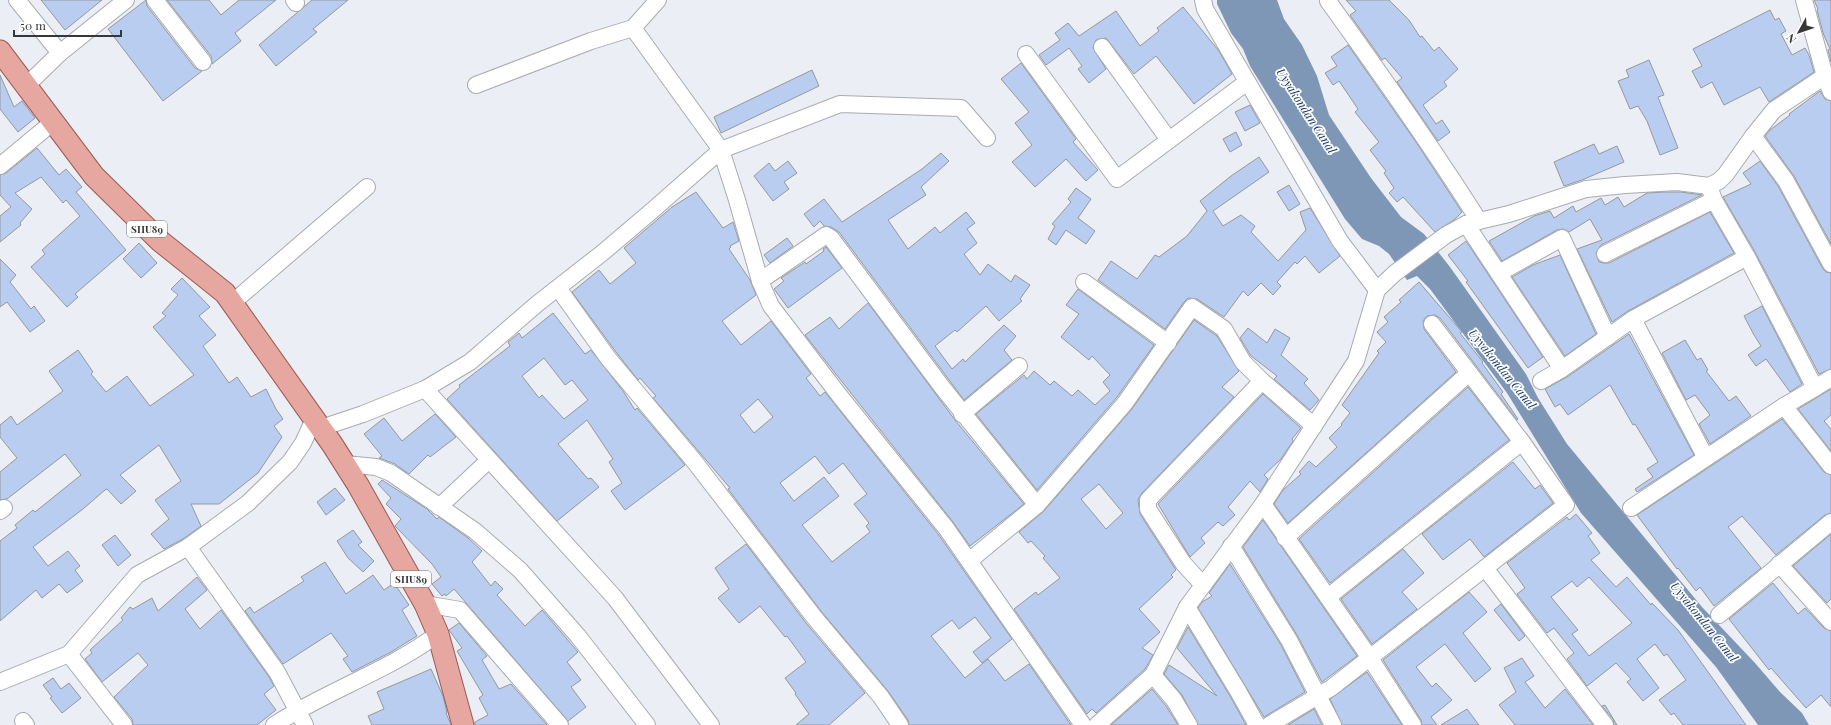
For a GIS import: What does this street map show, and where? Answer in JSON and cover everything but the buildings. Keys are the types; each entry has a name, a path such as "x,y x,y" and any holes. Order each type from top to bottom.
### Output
{"main road":[{"name":"SHU89","path":"0,51 94,176 160,241 225,293 322,430 345,464 425,604 438,634 463,725"}],"street":[{"path":"17,0 60,53"},
{"path":"26,86 60,53 126,0"},
{"path":"155,0 203,62"},
{"path":"476,85 591,41 633,28 658,0"},
{"path":"1204,0 1205,9 1340,241 1377,290"},
{"path":"1328,0 1398,98 1473,222 1498,272 1562,369"},
{"path":"1804,0 1825,76 1831,92"},
{"path":"633,28 721,150 760,281 771,306 946,528 1083,725"},
{"path":"1102,47 1169,140"},
{"path":"1026,54 1117,179 1247,82"},
{"path":"1605,254 1712,193 1719,181 1726,174 1774,110 1825,76"},
{"path":"0,682 69,654 137,575 188,547 248,503 290,462 303,443 322,430 425,389 470,362 648,214 721,150 840,104 961,108 987,138"},
{"path":"0,166 53,122"},
{"path":"1753,136 1786,181 1831,263"},
{"path":"1098,725 1153,675 1186,607 1263,504 1356,361 1377,290 1395,273 1439,240 1473,222 1509,214 1586,189 1625,184 1677,182 1712,193 1815,388"},
{"path":"232,303 367,187"},
{"path":"760,281 826,235 831,238 962,414 1037,505"},
{"path":"1498,272 1562,238 1608,337"},
{"path":"1542,381 1562,369 1633,319 1747,257"},
{"path":"1084,282 1168,343"},
{"path":"558,288 608,358 694,462 814,617 881,697 900,725"},
{"path":"969,561 1037,505 1125,403 1192,307 1224,329 1243,362 1262,381 1314,426"},
{"path":"1633,319 1706,458"},
{"path":"1269,725 1318,697 1566,505 1522,442 1432,324"},
{"path":"962,414 1019,366"},
{"path":"1285,538 1469,373"},
{"path":"1632,508 1784,406 1831,378"},
{"path":"1203,585 1183,563 1148,509 1148,500 1262,381"},
{"path":"425,389 615,598 711,725"},
{"path":"1784,406 1831,466"},
{"path":"1328,598 1522,442"},
{"path":"439,507 489,460"},
{"path":"345,464 376,467 391,473 475,531 520,570 578,636 647,725"},
{"path":"1263,504 1285,538 1370,658 1413,725"},
{"path":"1719,615 1831,522"},
{"path":"1231,546 1289,640 1333,725"},
{"path":"188,547 277,672 298,709 305,725"},
{"path":"1779,564 1829,614"},
{"path":"1485,568 1605,725"},
{"path":"425,604 460,610 560,725"},
{"path":"1186,607 1238,691 1257,725"},
{"path":"274,725 298,709 417,650 438,634"},
{"path":"69,654 124,725"},
{"path":"1153,675 1174,700 1189,725"}],"water":[{"name":"Uyyakondan Canal","path":"1217,0 1277,0 1284,19 1302,45 1317,76 1329,115 1371,178 1401,217 1424,234 1450,267 1526,374 1538,398 1567,444 1702,607 1780,692 1802,713 1809,725 1758,725 1716,667 1581,513 1507,393 1430,289 1417,276 1407,280 1389,254 1379,246 1362,239 1345,219 1250,66 1243,49 1231,33 1217,4"}]}
